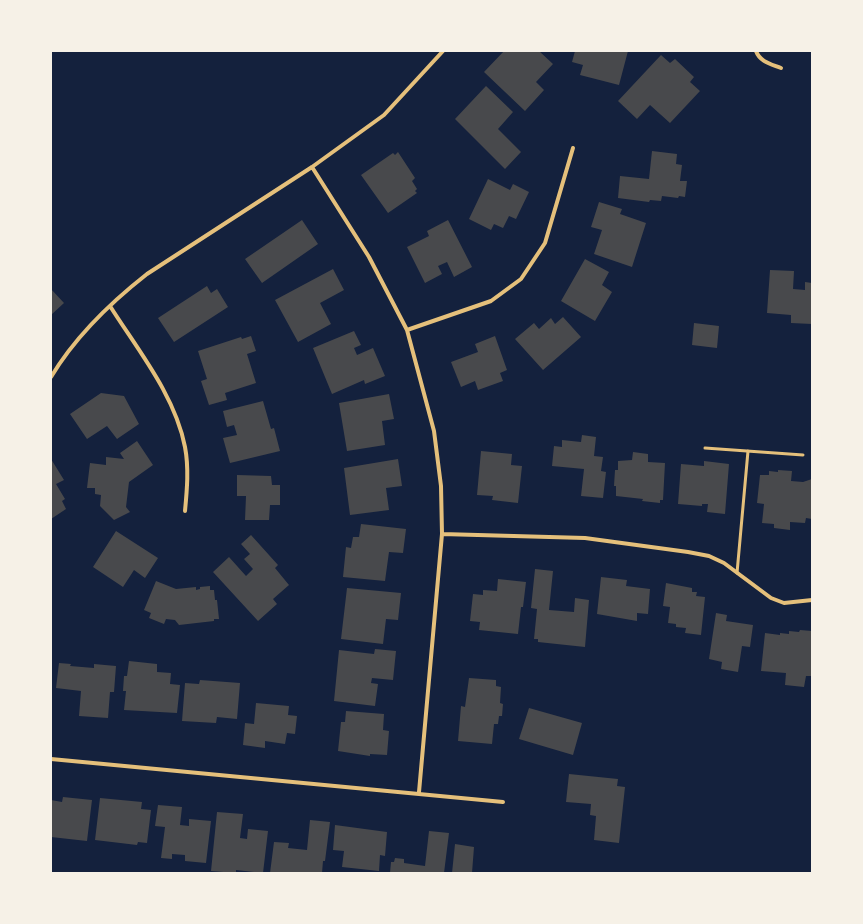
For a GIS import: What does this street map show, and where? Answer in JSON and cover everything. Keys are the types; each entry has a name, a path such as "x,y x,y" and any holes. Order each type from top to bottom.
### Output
{"street":[{"path":"51,377 60,362 83,334 110,306 147,274 312,167 384,116 443,51"},
{"path":"756,51 766,63 781,68"},
{"path":"407,330 491,301 521,279 545,243 573,148"},
{"path":"312,167 370,257 407,330 434,431 441,486 442,534 419,792"},
{"path":"110,306 156,378 173,412 184,446 188,473 185,511"},
{"path":"442,534 585,538 651,546 709,556 724,562 771,598 784,603 812,600"},
{"path":"51,759 419,792 503,802"}],"lane":[{"path":"705,448 803,455"},
{"path":"737,573 748,451"}],"building":[{"path":"504,51 539,51 553,64 536,82 544,90 525,111 484,72"},
{"path":"575,51 628,51 619,85 580,75 583,65 572,62"},
{"path":"661,55 670,63 675,59 694,77 690,82 700,91 670,123 650,105 637,119 618,101"},
{"path":"486,86 513,112 498,129 521,152 505,169 455,119"},
{"path":"652,151 677,154 676,164 682,165 680,181 687,181 685,197 679,196 678,198 662,196 661,201 650,200 649,202 618,198 620,176 649,179"},
{"path":"398,152 415,178 412,181 417,189 415,191 417,193 388,213 361,175 393,153 395,155"},
{"path":"488,179 510,190 513,184 529,192 516,219 509,216 503,228 494,224 491,230 469,219"},
{"path":"599,202 622,209 620,214 646,223 632,267 594,254 602,230 591,227"},
{"path":"302,220 318,244 262,283 245,259"},
{"path":"448,220 472,267 454,277 447,262 438,266 442,274 425,283 407,247 429,236 427,231"},
{"path":"585,259 609,272 602,285 612,292 595,321 561,301"},
{"path":"333,269 344,290 320,303 331,324 298,342 275,300"},
{"path":"770,270 794,271 793,289 805,290 805,282 812,283 812,324 791,323 791,315 767,313"},
{"path":"207,286 211,293 217,289 228,307 174,342 158,318"},
{"path":"51,289 64,303 51,315"},
{"path":"563,317 581,337 543,370 515,339 534,323 539,329 551,318 555,324"},
{"path":"694,323 719,326 717,348 692,345"},
{"path":"354,331 361,345 354,348 357,355 373,348 385,376 365,384 364,380 332,394 313,348"},
{"path":"251,336 256,351 247,354 256,383 225,393 227,400 209,405 201,381 207,379 198,351 241,337 242,339"},
{"path":"495,336 507,370 500,373 503,381 478,390 475,381 461,387 451,362 478,352 475,344"},
{"path":"101,393 124,396 139,424 117,439 107,426 87,439 70,414"},
{"path":"389,394 394,419 382,421 385,445 347,451 339,403"},
{"path":"263,401 271,429 274,428 280,451 230,463 223,438 237,435 234,425 227,427 223,411"},
{"path":"582,435 596,437 594,456 603,457 601,471 606,472 603,498 581,496 584,469 552,466 554,446 562,447 562,440 581,442"},
{"path":"137,441 153,465 129,482 126,507 130,512 114,520 100,506 101,495 95,494 95,488 87,488 90,463 106,465 106,457 124,459 120,453"},
{"path":"481,451 512,454 511,465 522,466 518,503 492,500 493,496 477,495"},
{"path":"633,452 648,454 648,462 665,463 663,500 660,500 660,503 642,501 643,499 616,496 616,486 614,486 615,470 618,470 618,461 632,460"},
{"path":"51,459 64,480 56,484 65,499 62,501 66,509 51,519"},
{"path":"398,459 402,486 386,488 389,510 350,515 344,468"},
{"path":"704,461 729,464 725,514 707,512 708,504 702,504 702,506 678,504 681,464 704,466"},
{"path":"778,470 792,471 791,481 803,482 812,479 812,519 806,518 805,523 790,522 790,530 774,528 774,524 762,523 764,504 757,503 760,475 769,475 769,471 778,472"},
{"path":"237,475 271,476 272,485 280,485 280,505 270,505 269,520 245,520 246,496 237,496"},
{"path":"361,524 406,529 403,553 389,552 385,581 343,577 346,547 351,548 353,537 359,537"},
{"path":"116,531 158,558 145,578 134,570 123,587 93,567"},
{"path":"251,535 278,565 275,568 289,585 273,599 277,604 258,621 213,572 229,557 246,576 253,569 244,559 250,554 241,544"},
{"path":"535,569 553,571 549,610 574,612 575,598 589,600 585,647 538,642 538,639 534,639 537,609 531,608"},
{"path":"601,577 627,580 626,586 650,589 648,614 637,613 637,621 597,614"},
{"path":"498,579 526,582 518,634 479,630 480,622 470,621 473,594 483,595 483,590 497,591"},
{"path":"156,581 176,589 196,587 196,590 200,589 200,587 210,586 210,590 214,590 215,600 217,600 219,619 214,619 214,621 179,625 175,620 166,619 164,624 149,618 151,613 144,610"},
{"path":"666,583 692,588 692,592 697,592 696,596 705,597 701,635 685,633 686,628 676,627 676,624 668,623 670,607 663,606"},
{"path":"347,588 401,593 398,620 386,619 383,644 341,639"},
{"path":"716,613 727,615 726,621 753,625 750,647 742,646 738,672 721,669 722,662 709,659"},
{"path":"800,630 812,631 812,676 806,676 804,687 785,685 786,673 761,671 765,633 780,635 780,633 789,634 789,631 799,632"},
{"path":"375,649 396,651 393,680 372,678 371,683 378,684 375,706 334,701 339,650 374,654"},
{"path":"129,661 157,664 157,672 171,673 170,684 180,685 177,713 124,710 126,691 123,691 124,676 127,676"},
{"path":"59,663 71,664 70,666 94,668 94,664 116,666 114,692 110,692 108,718 79,716 81,691 56,688"},
{"path":"469,678 496,680 496,686 501,687 500,703 503,704 502,716 499,716 498,724 494,724 492,744 458,741 461,706 465,707"},
{"path":"200,680 240,683 237,719 217,717 216,723 182,721 185,683 199,684"},
{"path":"256,703 289,706 288,715 297,716 295,734 287,733 285,744 265,741 265,748 243,745 245,723 254,724"},
{"path":"529,708 582,723 573,755 519,739"},
{"path":"346,711 384,714 383,730 389,731 387,755 370,754 370,756 338,751 341,722 345,722"},
{"path":"569,774 618,779 617,786 625,787 619,843 594,840 596,816 590,815 591,804 566,802"},
{"path":"63,797 92,800 87,841 51,837 51,800 62,802"},
{"path":"100,798 142,802 141,809 151,810 147,843 138,842 137,845 95,840"},
{"path":"158,805 182,807 180,825 189,826 189,819 211,821 206,863 185,861 185,855 172,854 172,859 161,858 165,827 155,826"},
{"path":"217,812 243,814 240,838 247,839 248,829 268,831 263,873 236,870 236,873 211,871"},
{"path":"310,820 330,822 322,873 270,873 274,842 289,843 288,848 307,850"},
{"path":"335,825 387,832 385,856 380,855 379,871 342,867 344,851 333,850"},
{"path":"429,831 449,833 444,873 390,873 391,862 394,862 395,858 404,859 404,863 425,866"},
{"path":"455,844 474,847 472,873 452,873"}]}
